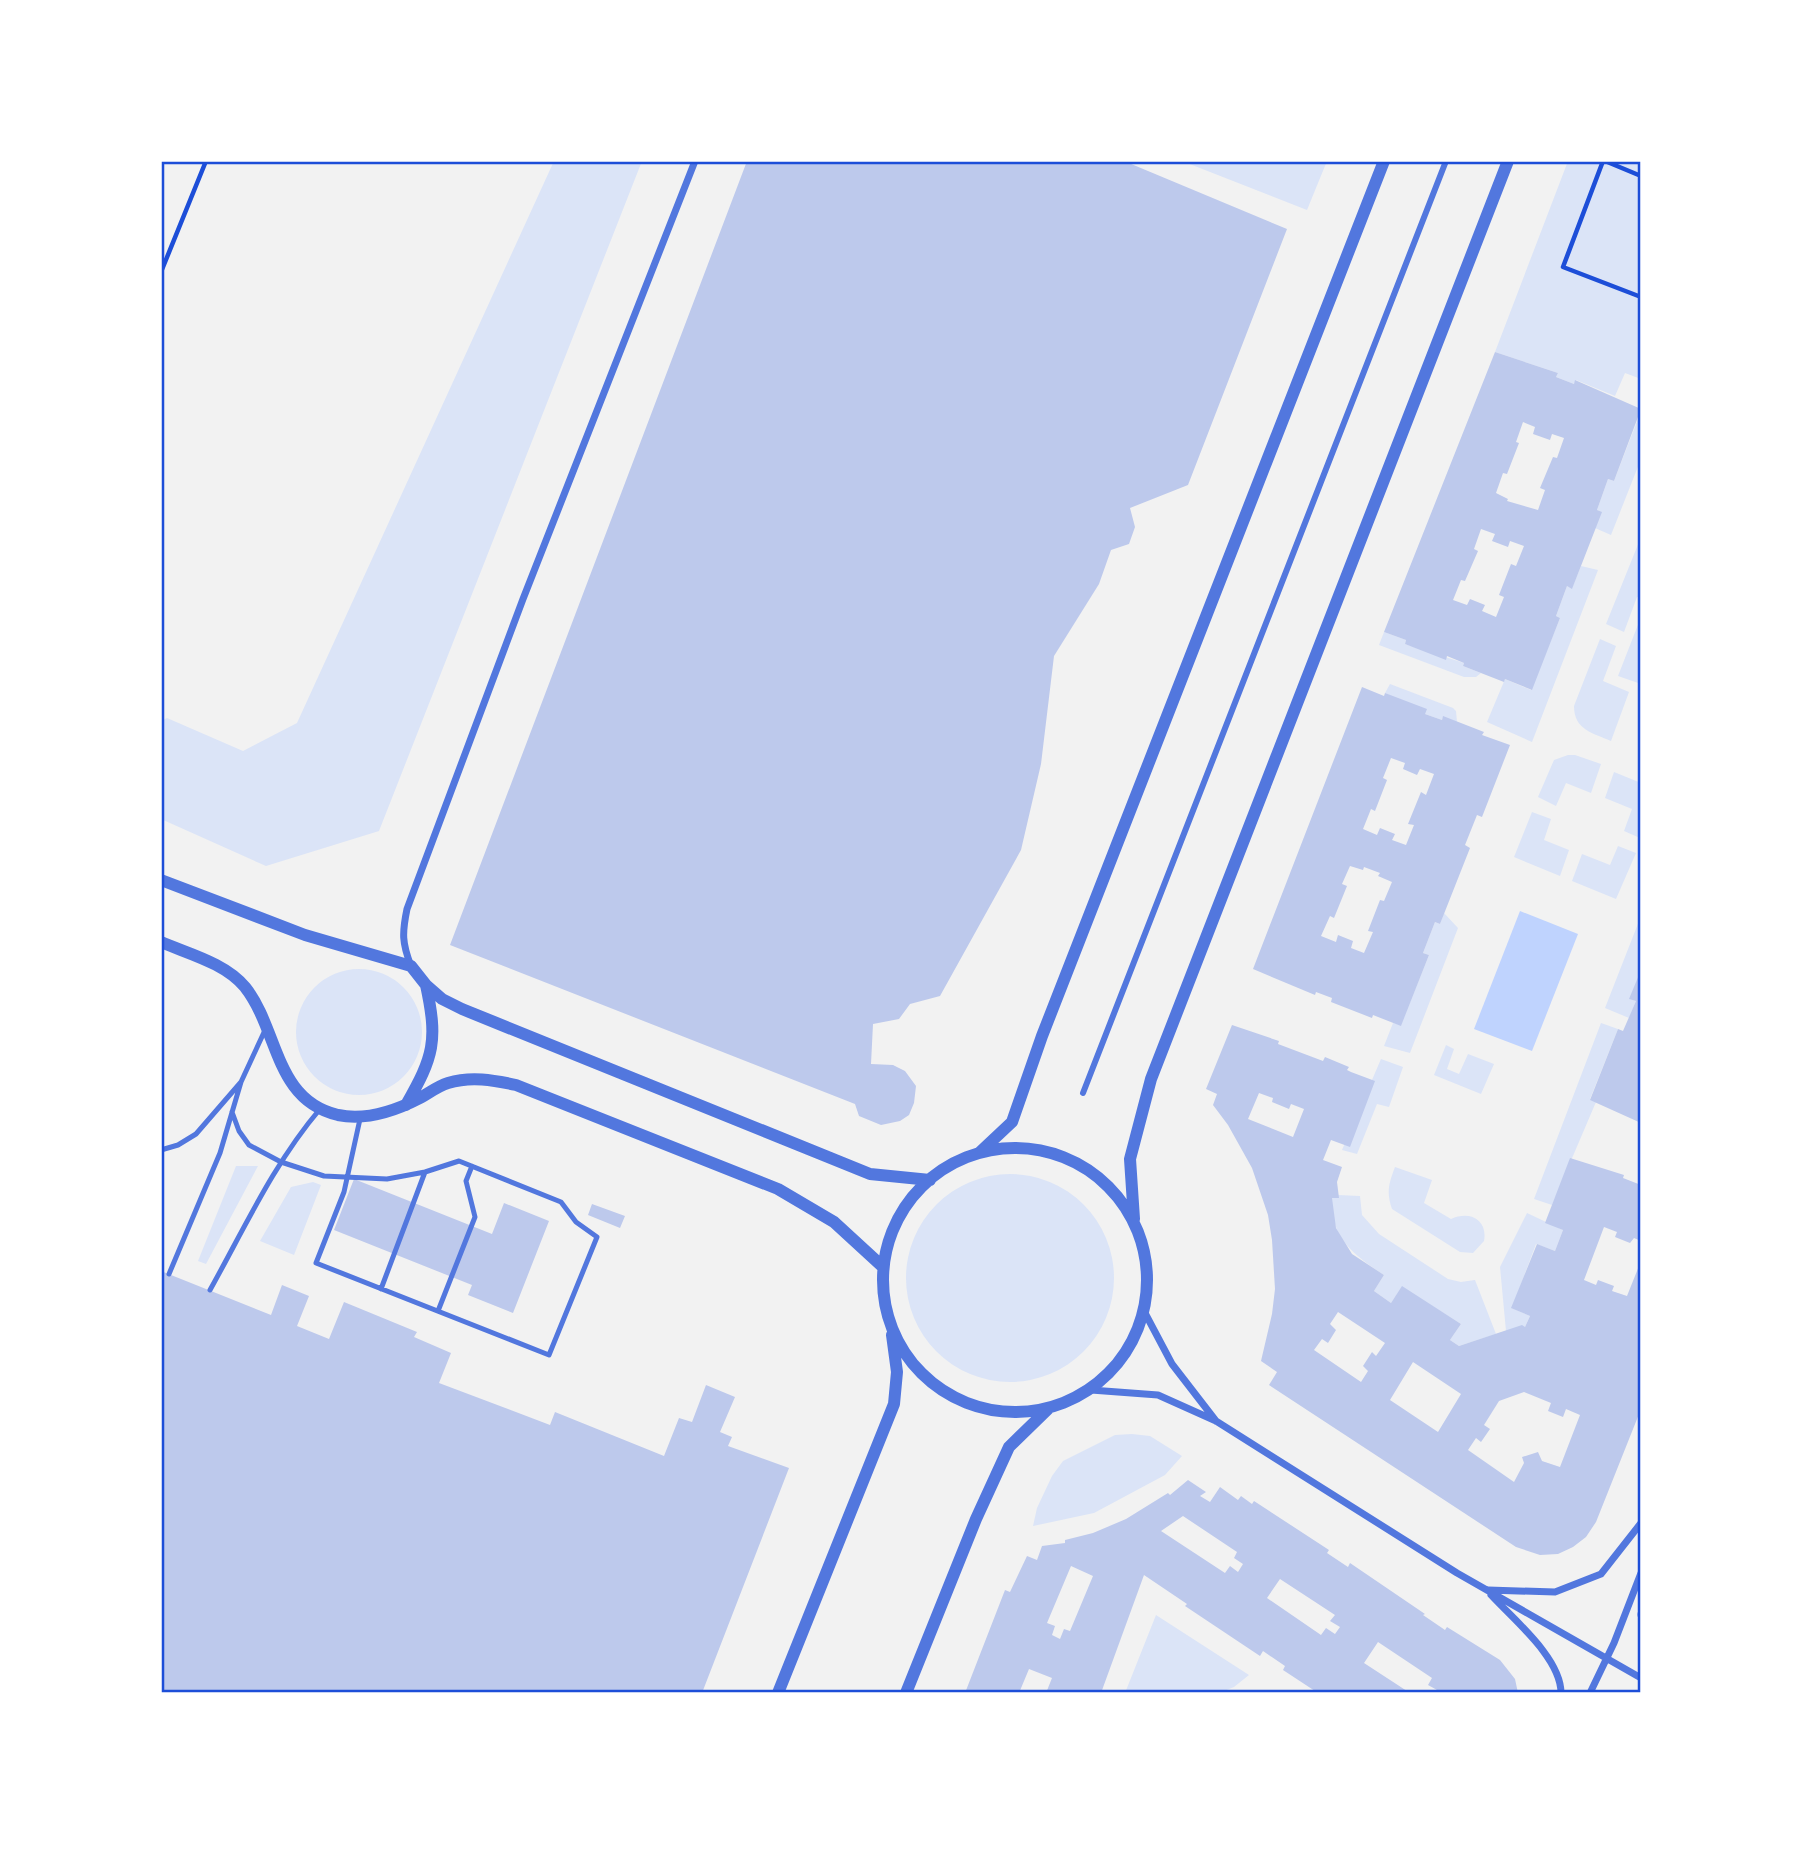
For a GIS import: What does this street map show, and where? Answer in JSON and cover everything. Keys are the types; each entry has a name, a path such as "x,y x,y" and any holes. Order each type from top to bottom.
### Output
{"street":[{"path":"695,161 523,599 407,909 402,929 403,945 411,966 426,985 442,999 462,1009 870,1174 930,1180"},
{"path":"979,1153 1012,1122 1042,1036 1384,161"},
{"path":"1083,1093 1447,161"},
{"path":"890,1324 908,1359 936,1386 970,1405 1009,1413 1048,1409 1091,1390 1125,1357 1145,1313 1148,1265 1134,1219 1130,1159 1151,1079 1508,161"},
{"path":"161,880 305,935 411,966"},
{"path":"161,942 222,968 243,986 267,1025 278,1061 288,1079 304,1098 320,1109 360,1117 380,1114 406,1105 446,1083 466,1079 516,1084 778,1189 834,1222 883,1267"},
{"path":"406,1105 424,1073 434,1037 426,985"},
{"path":"778,1693 894,1404 897,1372 883,1296 883,1267 899,1213 915,1193 947,1167 979,1153 1024,1148 1068,1158 1106,1183 1134,1219"},
{"path":"1145,1313 1172,1364 1216,1421"},
{"path":"1091,1390 1158,1395 1216,1421 1486,1590 1641,1678"},
{"path":"906,1693 976,1519 1009,1447 1048,1409"},
{"path":"1486,1590 1555,1592 1601,1574 1641,1523"},
{"path":"1590,1693 1614,1643 1641,1573"},
{"path":"1486,1590 1546,1653 1561,1686 1561,1693"}],"lane":[{"path":"169,1274 220,1153 241,1082 267,1025"},
{"path":"161,1150 178,1145 196,1134 241,1082"},
{"path":"210,1290 281,1162 320,1109"},
{"path":"232,1112 239,1131 249,1145 281,1162 324,1176 346,1177 387,1179 459,1161 561,1202 576,1222 597,1237 549,1355 316,1263 344,1192 346,1177 360,1117"},
{"path":"438,1311 475,1217 467,1181 472,1166"},
{"path":"382,1289 425,1171"}],"path":[{"path":"161,272 205,161"},
{"path":"1641,176 1604,161 1563,267 1641,297"}],"shaded area":[{"path":"554,161 642,161 379,831 266,866 161,819 163,720 167,718 243,751 297,723"},
{"path":"1182,161 1327,161 1307,210"},
{"path":"1568,161 1641,161 1641,379 1625,373 1615,396 1576,380 1574,384 1556,377 1558,373 1495,352"},
{"path":"1641,411 1641,459 1611,535 1595,528 1601,512 1597,510 1608,479 1614,481"},
{"path":"1641,537 1641,598 1637,597 1624,632 1606,624"},
{"path":"1581,566 1598,570 1532,742 1487,722 1505,679 1531,690 1560,618 1556,616 1567,586 1572,588"},
{"path":"1641,617 1641,684 1618,676"},
{"path":"1384,632 1406,640 1405,644 1464,663 1463,666 1481,673 1476,677 1464,677 1379,645"},
{"path":"1600,639 1616,646 1603,681 1629,692 1611,741 1581,726 1574,706"},
{"path":"1390,684 1453,708 1457,722 1425,714 1385,693"},
{"path":"1568,755 1601,764 1591,793 1566,783 1556,806 1538,797 1554,760"},
{"path":"1614,772 1641,783 1640,838 1624,831 1632,809 1605,798"},
{"path":"1532,812 1551,819 1544,840 1569,850 1560,876 1514,857"},
{"path":"1618,846 1636,853 1616,899 1572,881 1582,854 1610,865"},
{"path":"1444,913 1458,928 1410,1053 1384,1046 1393,1023 1401,1025 1429,955 1423,953 1435,922 1440,924"},
{"path":"1641,916 1641,970 1630,999 1636,1001 1629,1018 1605,1008"},
{"path":"359,969 383,974 403,988 417,1008 422,1032 417,1056 403,1076 383,1090 359,1095 335,1090 315,1076 301,1056 296,1032 301,1008 315,988 335,974"},
{"path":"1601,1023 1618,1029 1590,1099 1596,1102 1552,1205 1534,1199"},
{"path":"1446,1045 1454,1049 1447,1069 1459,1074 1468,1054 1494,1064 1481,1094 1434,1075"},
{"path":"1381,1059 1403,1067 1389,1107 1377,1104 1357,1154 1342,1150"},
{"path":"236,1166 258,1166 206,1264 198,1261"},
{"path":"1395,1167 1432,1180 1424,1203 1451,1219 1471,1216 1480,1222 1485,1234 1484,1241 1473,1253 1460,1252 1392,1209 1389,1188"},
{"path":"1010,1174 1050,1182 1083,1205 1106,1238 1114,1278 1106,1318 1083,1351 1050,1374 1010,1382 970,1374 937,1351 914,1318 906,1278 914,1238 937,1205 970,1182"},
{"path":"313,1182 321,1185 294,1255 260,1241 291,1187"},
{"path":"1338,1195 1360,1196 1362,1215 1379,1234 1448,1279 1461,1282 1475,1280 1496,1334 1459,1346 1450,1340 1461,1324 1402,1287 1391,1303 1374,1291 1384,1275 1354,1253 1339,1234 1332,1212 1332,1198 1338,1198"},
{"path":"1527,1213 1563,1230 1555,1251 1536,1244 1512,1308 1530,1316 1525,1327 1506,1331 1500,1267"},
{"path":"1115,1435 1150,1436 1182,1456 1165,1475 1094,1513 1033,1526 1037,1508 1052,1476 1063,1461"},
{"path":"1156,1615 1249,1675 1234,1687 1219,1693 1125,1693"}],"water":[{"path":"1520,911 1578,934 1532,1051 1474,1029"}],"building":[{"path":"747,161 1124,161 1287,229 1188,485 1130,508 1135,527 1129,544 1111,550 1099,584 1054,656 1041,764 1021,850 940,996 910,1004 899,1019 873,1024 871,1064 893,1065 905,1071 916,1086 909,1115 900,1121 881,1125 859,1116 855,1104 450,945"},
{"path":"1495,352 1558,373 1556,377 1574,384 1575,380 1641,409 1614,481 1608,479 1597,510 1602,512 1572,589 1567,586 1556,616 1560,618 1532,690 1463,666 1464,663 1447,656 1446,660 1405,644 1406,640 1384,632","holes":["1523,422 1535,427 1533,434 1550,440 1552,434 1564,438 1557,458 1553,457 1540,488 1545,490 1538,510 1507,501 1508,499 1496,493 1519,443 1516,442","1481,529 1495,534 1492,541 1508,547 1510,541 1524,546 1516,566 1511,564 1499,595 1504,597 1496,617 1482,611 1485,605 1470,599 1467,605 1453,600 1478,551 1474,549"]},
{"path":"1362,687 1427,709 1425,714 1442,720 1443,716 1510,745 1482,817 1477,815 1465,845 1470,848 1440,924 1435,922 1423,953 1429,955 1401,1026 1373,1015 1372,1018 1331,1002 1332,998 1316,992 1315,995 1253,969","holes":["1391,758 1405,763 1403,769 1417,775 1420,769 1434,774 1426,795 1421,792 1408,824 1414,825 1406,845 1392,840 1395,834 1380,828 1377,835 1363,829 1371,809 1375,811 1387,780 1383,778","1350,866 1363,870 1364,867 1380,873 1378,876 1392,882 1384,901 1380,900 1368,931 1373,932 1364,953 1351,948 1353,941 1338,935 1336,942 1321,936 1330,916 1334,918 1347,886 1342,884"]},
{"path":"1641,970 1641,1123 1590,1100 1618,1029 1623,1031 1636,1001 1629,999"},
{"path":"1232,1025 1279,1041 1278,1044 1323,1061 1325,1057 1349,1067 1347,1070 1351,1072 1375,1081 1350,1147 1331,1140 1323,1160 1342,1167 1337,1182 1339,1198 1332,1198 1336,1228 1352,1254 1384,1275 1374,1291 1391,1303 1402,1286 1461,1324 1450,1340 1459,1346 1522,1325 1525,1327 1530,1316 1511,1308 1537,1244 1555,1251 1563,1230 1545,1223 1570,1158 1624,1175 1623,1178 1641,1185 1641,1241 1634,1238 1630,1243 1615,1237 1617,1232 1604,1227 1584,1280 1596,1285 1598,1280 1614,1286 1612,1291 1627,1296 1641,1261 1641,1409 1596,1522 1586,1537 1558,1554 1540,1555 1516,1547 1269,1385 1277,1372 1261,1361 1275,1289 1268,1215 1252,1168 1228,1125 1213,1105 1217,1094 1206,1089","holes":["1259,1093 1273,1098 1272,1102 1289,1109 1291,1104 1304,1109 1293,1137 1248,1119","1338,1312 1385,1343 1376,1356 1372,1352 1363,1366 1368,1371 1361,1382 1314,1350 1322,1339 1328,1343 1336,1330 1330,1324","1413,1362 1461,1394 1438,1432 1390,1400","1524,1392 1551,1403 1548,1411 1563,1417 1566,1409 1580,1415 1560,1467 1542,1461 1538,1452 1522,1457 1524,1463 1514,1482 1468,1450 1476,1438 1481,1442 1490,1429 1484,1425 1499,1401"]},
{"path":"354,1179 492,1234 504,1203 549,1221 513,1313 468,1295 472,1285 334,1230"},
{"path":"592,1204 625,1216 620,1228 588,1215"},
{"path":"161,1271 271,1315 282,1285 309,1296 297,1326 329,1339 344,1302 417,1332 414,1337 451,1353 439,1383 550,1425 555,1412 664,1456 679,1418 692,1422 706,1385 735,1397 720,1432 732,1437 728,1446 789,1468 702,1693 161,1693"},
{"path":"1188,1480 1206,1492 1200,1496 1210,1502 1220,1487 1238,1500 1241,1496 1252,1504 1254,1501 1329,1550 1327,1553 1348,1567 1350,1563 1445,1630 1447,1627 1500,1660 1515,1679 1518,1693 1435,1693 1437,1690 1428,1685 1432,1678 1378,1642 1364,1663 1410,1693 1318,1693 1283,1670 1285,1666 1263,1651 1260,1656 1144,1575 1101,1693 1046,1693 1052,1678 1029,1669 1019,1693 965,1693 1005,1590 1010,1592 1027,1556 1037,1560 1042,1546 1065,1543 1065,1540 1093,1533 1126,1519 1168,1493 1170,1495","holes":["1183,1516 1237,1552 1234,1558 1243,1564 1238,1572 1230,1566 1225,1573 1161,1531","1071,1566 1093,1576 1070,1631 1064,1629 1060,1639 1052,1635 1055,1626 1047,1623","1280,1579 1335,1615 1330,1621 1340,1627 1335,1634 1326,1628 1321,1635 1267,1598"]}]}
